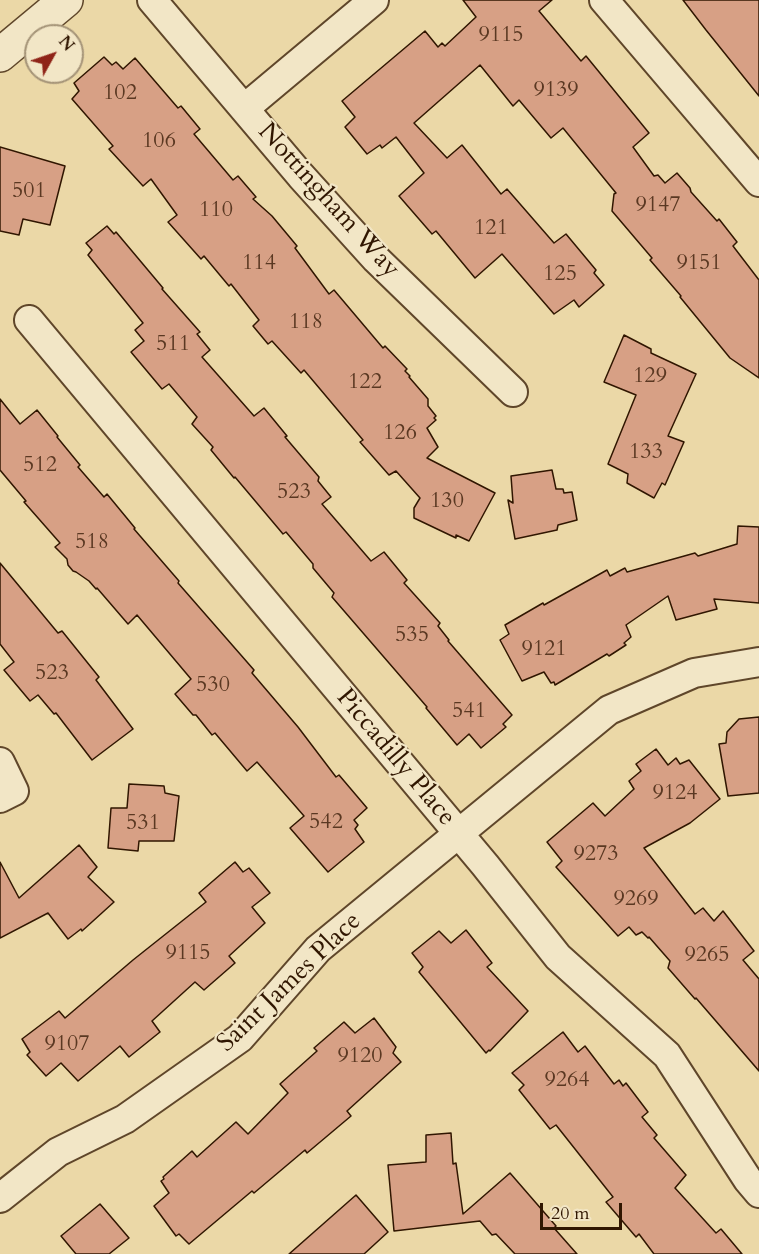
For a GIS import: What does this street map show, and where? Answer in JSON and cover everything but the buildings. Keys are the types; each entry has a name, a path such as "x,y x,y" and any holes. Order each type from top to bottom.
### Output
{"street":[{"path":"0,55 66,0"},
{"name":"Nottingham Way","path":"152,0 301,176 376,259 513,392"},
{"path":"245,108 374,0"},
{"path":"604,0 759,182"},
{"name":"Piccadilly Place","path":"29,320 458,833 558,957 667,1054 748,1180 759,1193"},
{"name":"Saint James Place","path":"0,1198 58,1152 125,1119 240,1038 318,949 609,710 694,673 759,662"},
{"path":"0,762 7,794"}]}
